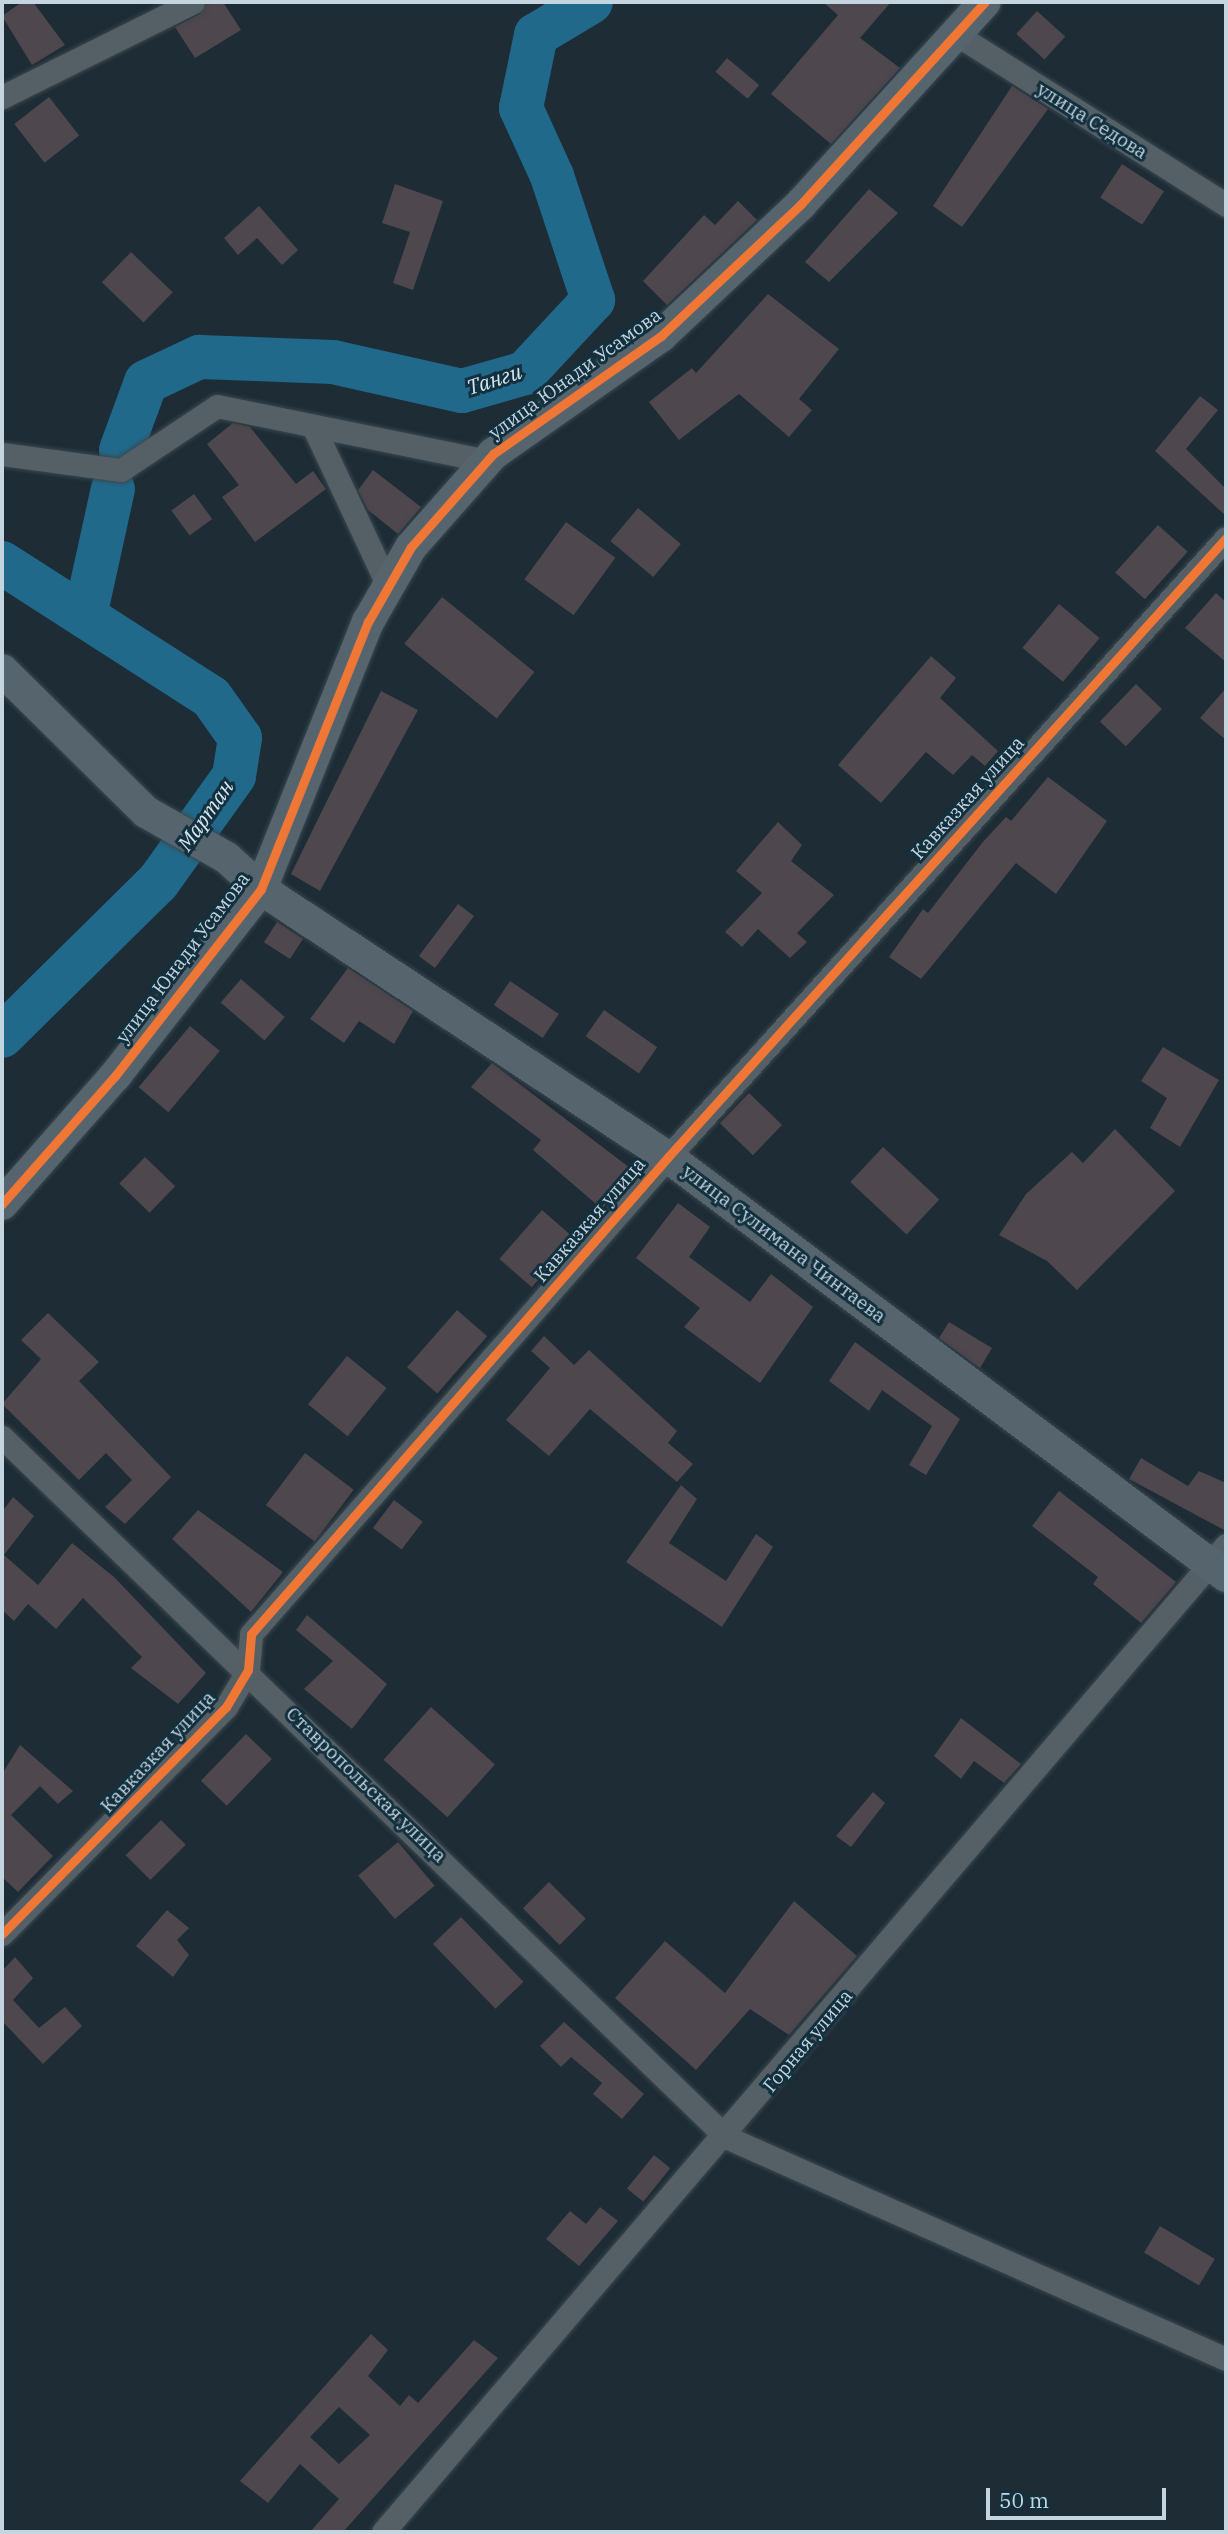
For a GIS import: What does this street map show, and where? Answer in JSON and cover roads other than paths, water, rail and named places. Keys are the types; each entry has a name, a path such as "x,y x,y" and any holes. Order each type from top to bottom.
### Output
{"street":[{"path":"2,97 192,2"},
{"name":"улица Юнади Усамова","path":"2,1204 115,1076 261,889 316,743 388,586 411,547 487,461 661,337 801,204 959,36 985,2"},
{"name":"улица Седова","path":"959,36 1226,205"},
{"path":"2,454 121,470 216,406 487,461"},
{"path":"314,428 388,586"},
{"name":"Кавказкая улица","path":"2,1934 155,1784 226,1707 248,1670 251,1634 668,1157 1226,538"},
{"name":"улица Сулимана Чинтаева","path":"2,670 146,812 227,858 261,889 668,1157 1221,1562"},
{"name":"Ставропольская улица","path":"2,1437 248,1670 726,2137"},
{"name":"Горная улица","path":"383,2532 1221,1562"},
{"path":"726,2137 1226,2359"}],"waterway":[{"name":"Танги","path":"121,450 146,382 199,357 333,362 462,391 525,373 593,300 552,176 521,108 536,35 591,2"},
{"name":"Танги","path":"85,616 113,489"},
{"name":"Мартан","path":"2,563 211,697 240,738 234,776 158,882 2,1036"}]}
